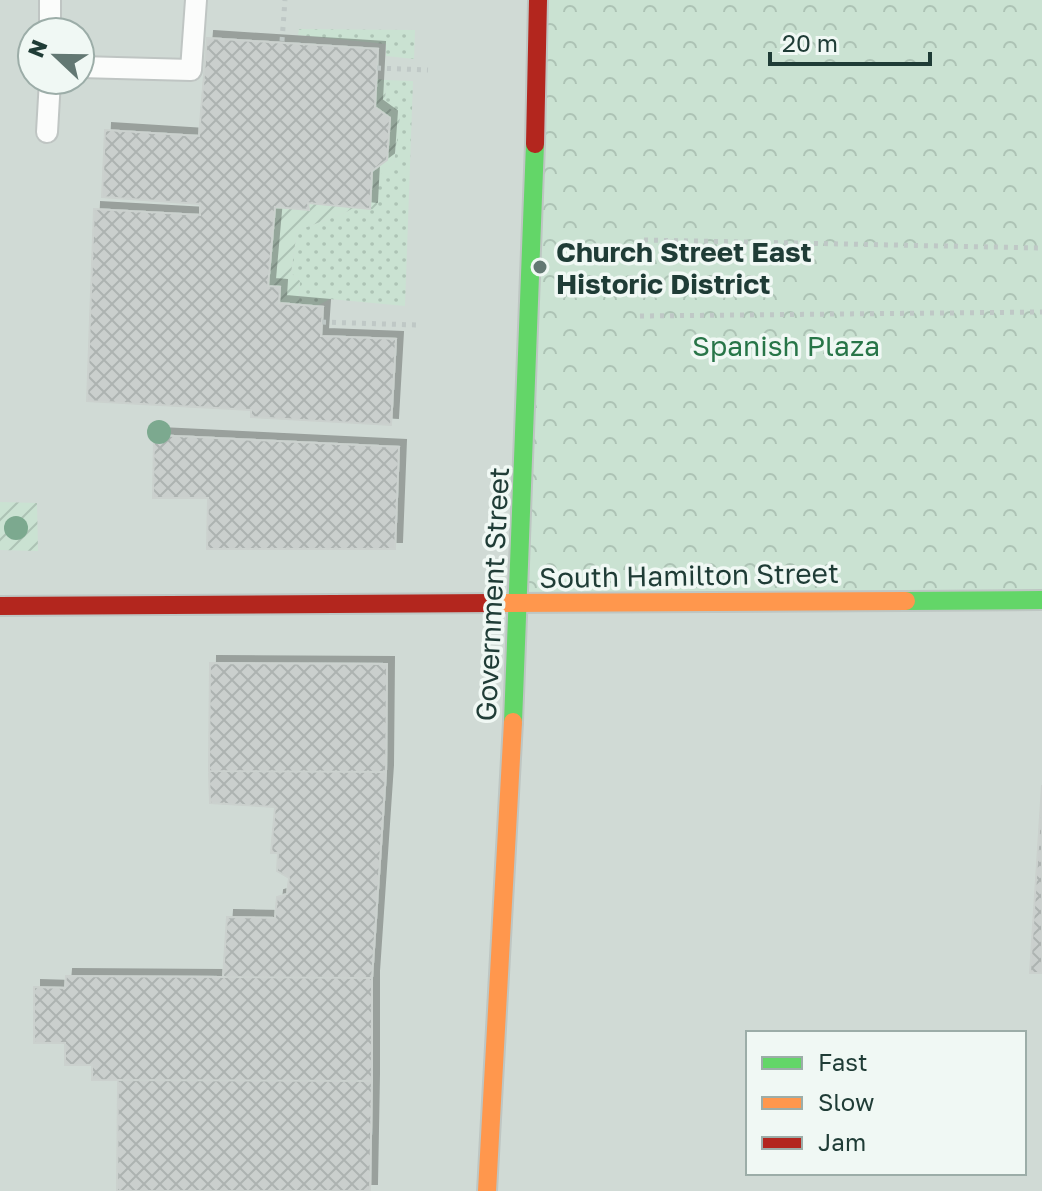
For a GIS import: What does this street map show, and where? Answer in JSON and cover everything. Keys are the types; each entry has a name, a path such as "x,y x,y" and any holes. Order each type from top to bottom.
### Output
{"main road":[{"name":"Government Street","path":"487,1191 521,605 535,238 538,0"},
{"name":"South Hamilton Street","path":"0,606 1042,600"}],"lane":[{"path":"96,67 191,70 196,0"},
{"path":"47,132 49,96"}],"path":[{"path":"282,41 285,0"},
{"path":"377,68 428,70"},
{"path":"644,240 1042,248"},
{"path":"640,316 1042,312"},
{"path":"322,322 417,325"}],"shaded area":[{"path":"0,0 1042,0 1042,1191 0,1191"}],"green space":[{"name":"Spanish Plaza","path":"538,0 1042,0 1042,600 521,605"},
{"path":"299,29 415,30 414,59 386,56 386,44 298,35"},
{"path":"377,79 386,80 385,105 400,116 394,162 379,176 377,210 370,209 372,171 387,160 390,119 375,107"},
{"path":"386,80 413,81 405,306 330,299 315,307 299,305 300,281 291,273 297,231 354,207 377,209 378,176 394,162 400,116 385,105"},
{"path":"308,203 354,207 297,231 291,273 300,281 299,305 279,303 280,288 268,286 275,207 308,210"},
{"path":"0,502 37,503 38,551 0,550"}],"building":[{"path":"207,38 378,49 375,107 390,118 387,160 372,171 370,209 308,203 309,210 275,207 268,286 280,287 279,303 323,307 321,336 396,339 391,425 251,417 251,410 87,401 94,209 200,215 200,204 102,197 105,130 199,136"},
{"path":"154,435 399,447 395,549 207,549 208,498 153,498"},
{"path":"210,663 387,664 386,772 209,771"},
{"path":"209,771 386,772 372,978 223,977 227,917 275,918 277,897 287,894 289,878 277,871 278,853 271,853 275,807 210,803"},
{"path":"1042,785 1042,973 1030,973"},
{"path":"66,976 372,978 372,1081 92,1080 92,1065 65,1065 65,1043 34,1043 34,987 65,988"},
{"path":"118,1080 372,1081 370,1191 117,1191"}],"traffic: fast":[{"path":"513,722 535,144"},
{"path":"906,601 1042,600"}],"traffic: slow":[{"path":"493,603 906,601"},
{"path":"487,1191 513,722"}],"traffic: jam":[{"path":"535,144 538,0"},
{"path":"0,606 493,603"}],"place":[{"name":"Church Street East Historic District","path":"540,267"}]}
